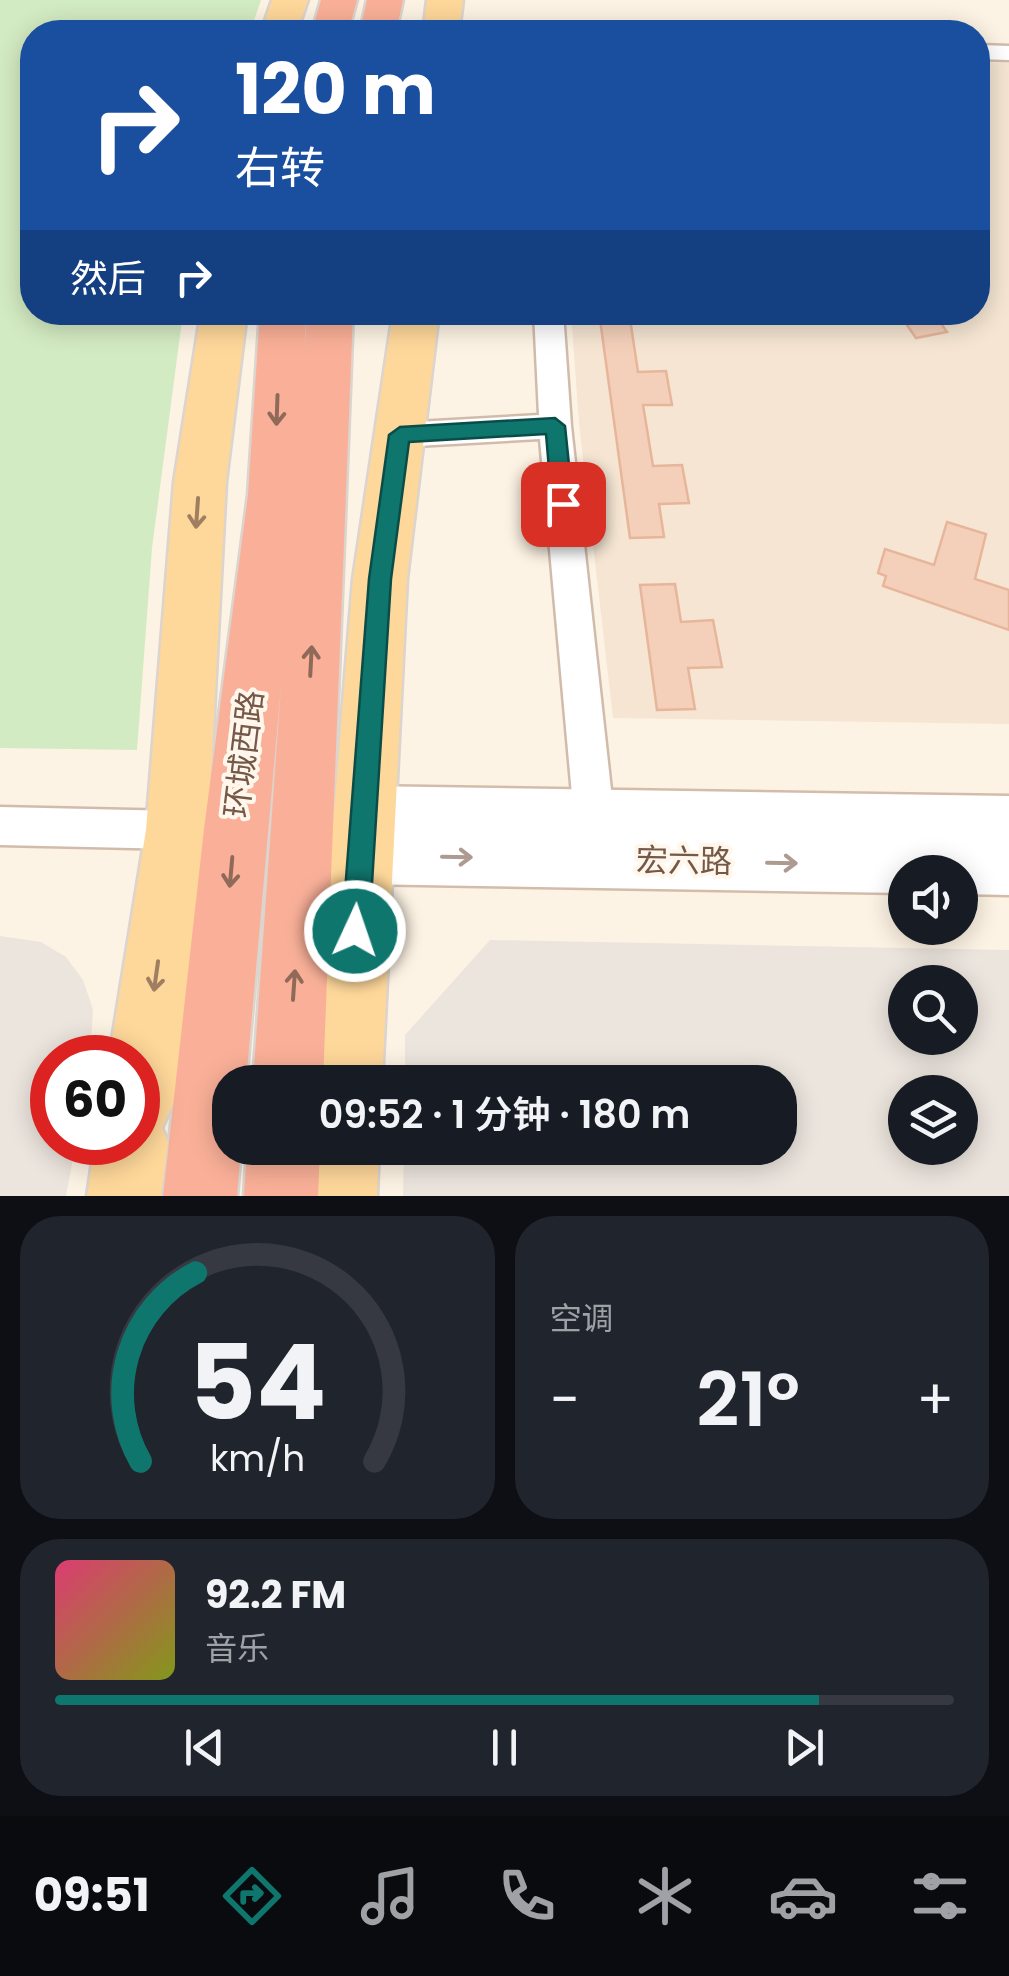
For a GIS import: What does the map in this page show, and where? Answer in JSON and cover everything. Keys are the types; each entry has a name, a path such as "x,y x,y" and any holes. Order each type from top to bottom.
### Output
{"highway":[{"name":"环城西路","path":"200,1196 291,325"},
{"name":"环城西路","path":"288,1065 292,325"},
{"path":"281,1196 283,1165"}],"main road":[{"path":"148,1035 178,830 200,482 222,325"},
{"path":"347,1065 380,579 414,325"},
{"path":"124,1196 129,1165"},
{"path":"340,1196 342,1165"}],"street":[{"path":"549,325 555,426 594,816"},
{"path":"400,435 555,426"},
{"name":"宏六路","path":"362,834 594,816 1009,823"},
{"path":"0,826 178,830"},
{"name":"宏六路","path":"362,834 1009,867"}],"shaded area":[{"path":"990,62 1009,63 1009,724 613,718 579,423 572,325 990,325"},
{"path":"0,936 41,942 66,957 83,980 93,1009 91,1035 30,1035 30,1165 72,1165 66,1196 0,1196"},
{"path":"490,940 1009,950 1009,1196 403,1196 404,1165 797,1165 797,1065 405,1065 405,1035"}],"green space":[{"path":"0,0 261,0 254,20 20,20 20,325 181,325 152,548 137,750 0,748"}],"building":[{"path":"601,325 631,325 638,372 666,371 672,405 643,405 653,466 682,465 689,503 659,504 664,537 630,538"},
{"path":"907,325 942,325 947,332 916,338"},
{"path":"947,522 986,534 975,579 1009,590 1009,630 883,586 886,576 878,573 885,549 934,565"},
{"path":"675,584 681,622 713,620 722,667 688,668 695,709 657,710 640,585"}],"route":[{"path":"355,931 380,579 400,435 555,426 563,504"}]}
